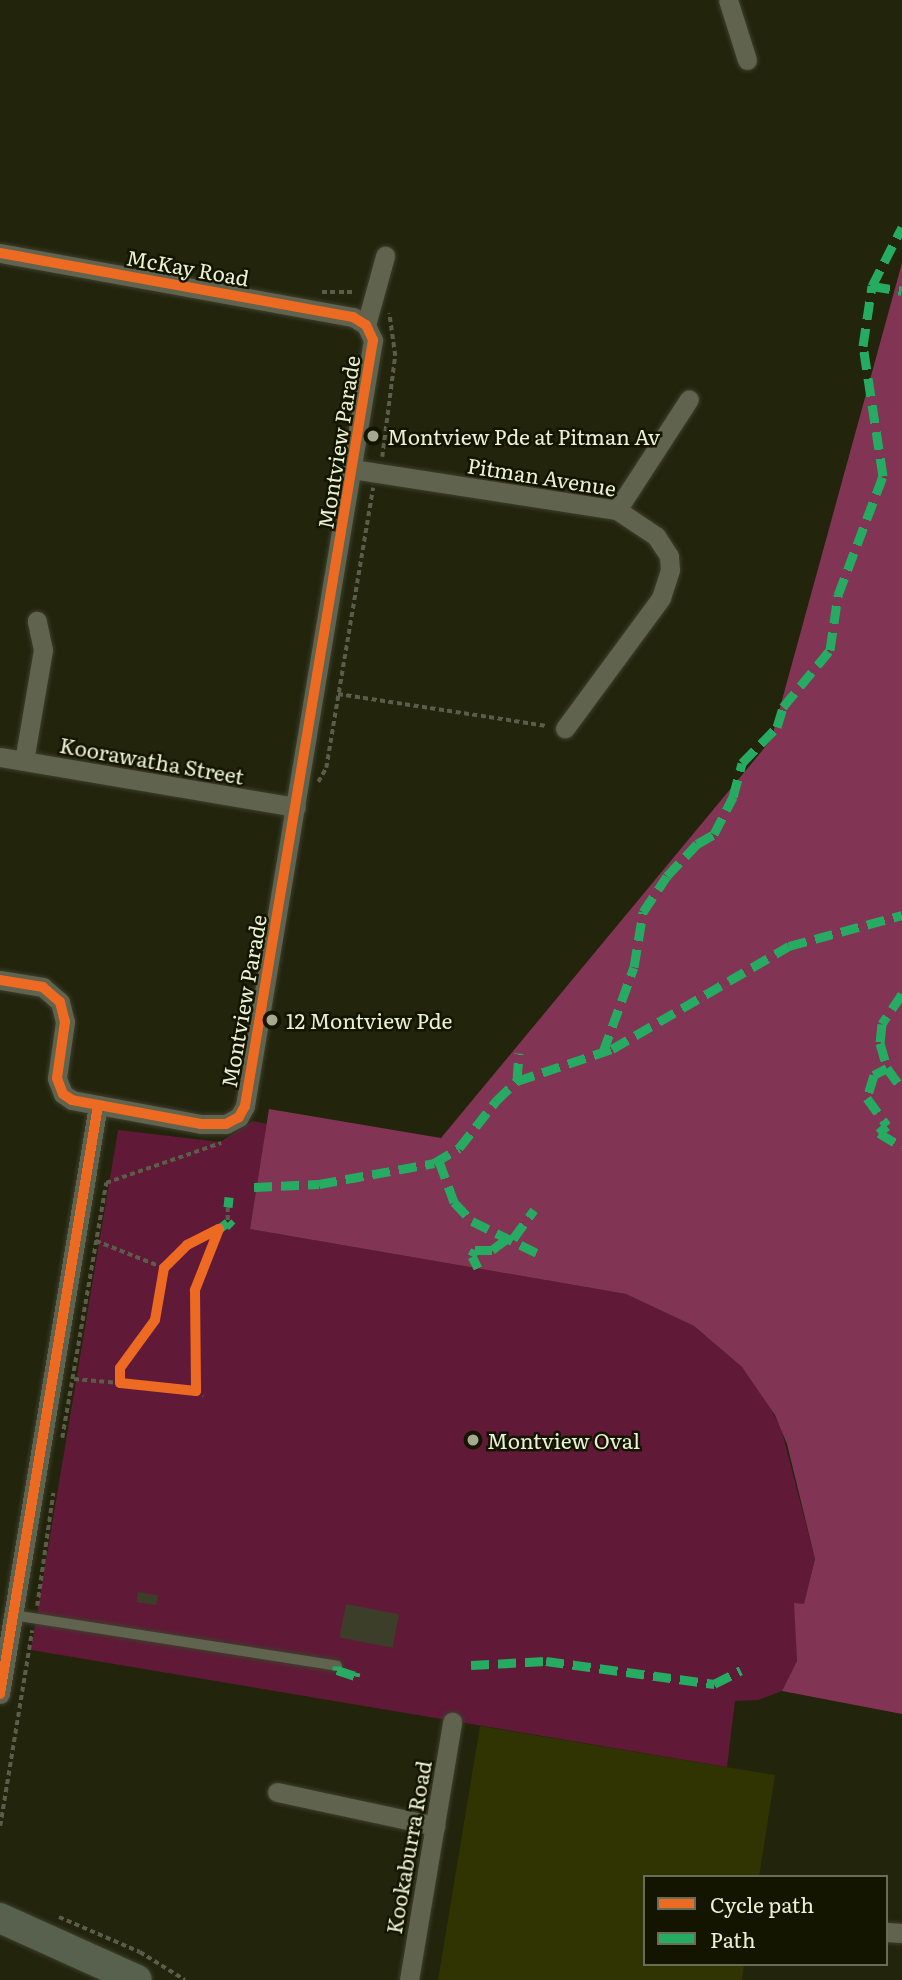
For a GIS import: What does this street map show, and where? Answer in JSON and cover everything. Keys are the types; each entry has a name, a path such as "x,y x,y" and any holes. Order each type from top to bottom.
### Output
{"main road":[{"path":"0,1918 137,1980"}],"street":[{"path":"728,0 747,60"},
{"name":"McKay Road","path":"0,253 342,314 366,325"},
{"name":"Montview Parade","path":"97,1105 201,1124 226,1124 239,1117 244,1106 372,351 366,325 385,256"},
{"path":"617,510 690,399"},
{"name":"Pitman Avenue","path":"352,468 617,510 656,537 669,556 670,570 661,598 565,728"},
{"path":"24,761 43,650 37,621"},
{"name":"Koorawatha Street","path":"0,757 296,807"},
{"path":"0,980 43,987 60,1002 65,1022 58,1087 72,1100 97,1105 0,1695"},
{"name":"Kookaburra Road","path":"409,1980 452,1723"},
{"path":"277,1792 435,1826"}],"lane":[{"path":"13,1615 337,1666"}],"path":[{"path":"373,299 388,312 395,356 380,452 383,460"},
{"path":"338,694 565,728"},
{"path":"58,1445 66,1430 106,1183 230,1140"},
{"path":"228,1207 228,1222"},
{"path":"96,1241 164,1268"},
{"path":"74,1379 120,1383"},
{"path":"196,1391 204,1396"},
{"path":"0,1826 35,1618 53,1490"}],"shaded area":[{"path":"902,263 902,1714 782,1691 797,1661 794,1603 804,1604 815,1559 787,1444 775,1415 742,1367 694,1326 626,1294 250,1229 269,1109 441,1138 771,740"},
{"name":"Montview Oval","path":"253,1121 267,1124 250,1229 626,1294 694,1326 742,1367 760,1389 781,1428 815,1559 804,1605 795,1603 797,1661 782,1691 758,1700 735,1701 727,1767 31,1650 118,1130 220,1142"},
{"path":"480,1726 775,1775 759,1875 643,1875 643,1966 744,1966 742,1980 438,1980"}],"building":[{"path":"138,1592 158,1595 156,1605 136,1602"},
{"path":"346,1604 399,1614 393,1648 340,1637"}],"marked path":[{"path":"603,1052 634,967 643,912 667,876 697,844 714,834 733,797 742,763 777,727 783,707 830,650 838,595 883,476 863,346 872,286 902,227"},
{"path":"872,286 902,291"},
{"path":"254,1187 319,1184 434,1163 459,1148 496,1101 517,1081 612,1049 789,946 902,915"},
{"path":"902,994 882,1024 880,1043 887,1068 902,1089"},
{"path":"517,1081 519,1053"},
{"path":"887,1068 874,1075 867,1098 887,1126 879,1133 902,1147"},
{"path":"439,1161 454,1202 472,1221 537,1253"},
{"path":"228,1207 229,1197"},
{"path":"513,1239 534,1210"},
{"path":"219,1229 228,1222 232,1226"},
{"path":"478,1268 472,1256 475,1250 492,1250 508,1238"},
{"path":"471,1665 546,1661 714,1684 741,1670"},
{"path":"337,1666 337,1670 355,1676 356,1672"}],"cycle path":[{"path":"0,253 353,317 366,325 373,340 245,1106 239,1117 226,1124 201,1124 72,1100 63,1094 57,1078 65,1022 60,1002 43,987 0,980"},
{"path":"0,1694 98,1105"},
{"path":"219,1229 195,1290 196,1391 120,1383 120,1368 155,1320 164,1268 187,1245 219,1229"}],"place":[{"name":"Montview Pde at Pitman Av","path":"373,436"},
{"name":"12 Montview Pde","path":"272,1020"},
{"name":"Montview Oval","path":"473,1440"}]}
